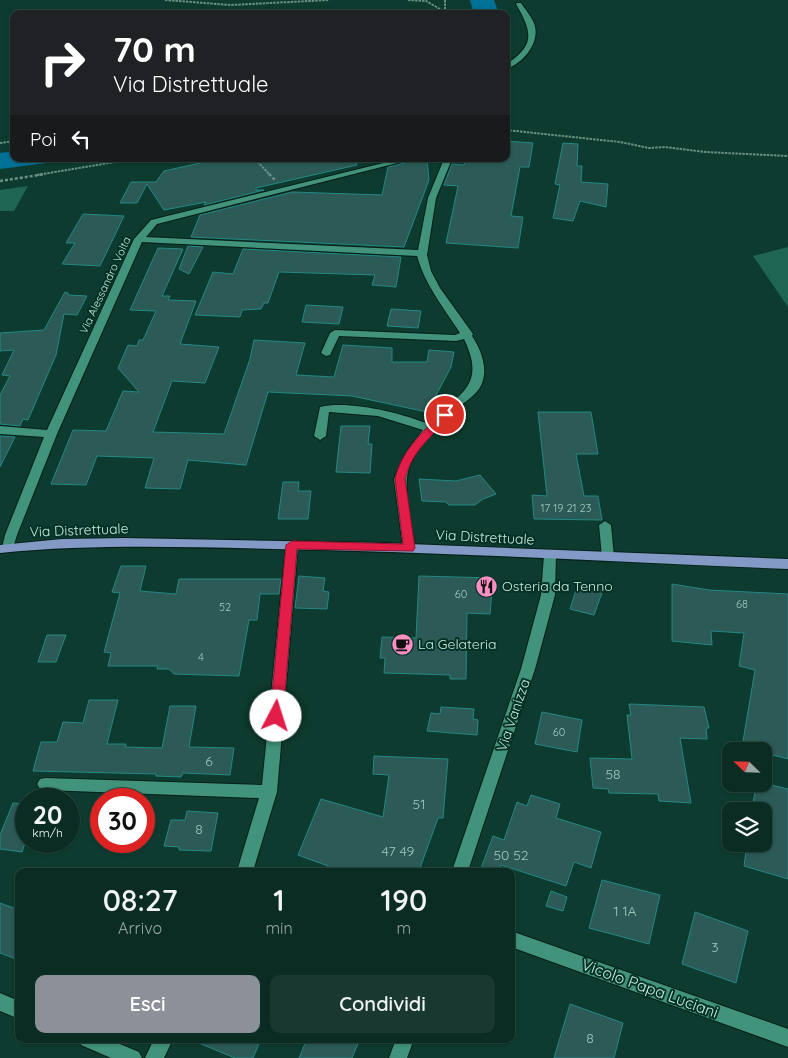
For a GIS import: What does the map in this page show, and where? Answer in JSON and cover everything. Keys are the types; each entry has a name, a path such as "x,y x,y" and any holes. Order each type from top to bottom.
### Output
{"main road":[{"name":"Via Distrettuale","path":"4,548 122,543 292,545 788,564"}],"street":[{"path":"510,65 519,60 528,50 531,34 531,24 519,4"},
{"name":"Via Alessandro Volta","path":"4,548 11,535 51,434 139,239 154,222 397,162"},
{"path":"409,548 400,479 406,460 431,429 479,381 480,363 468,334 434,289 422,253 432,198 447,162"},
{"path":"139,239 422,253"},
{"path":"326,353 335,333 456,338 468,334"},
{"path":"320,436 324,410 350,408 409,419 431,429"},
{"path":"0,430 51,434"},
{"path":"605,525 608,558"},
{"path":"246,868 269,792 292,545"},
{"name":"Via Vanizza","path":"461,868 528,669 548,596 550,555"},
{"path":"45,784 269,792"},
{"name":"Vicolo Papa Luciani","path":"515,940 788,1038"},
{"path":"0,1002 15,1008"},
{"path":"97,1043 133,1058"},
{"path":"154,1058 162,1043"},
{"path":"398,1058 404,1043"}],"path":[{"path":"165,0 231,5 329,0"},
{"path":"408,0 426,2 440,10"},
{"path":"510,130 620,142 649,148 666,147 705,152 788,156"},
{"path":"0,181 115,162"},
{"path":"258,162 284,190"}],"green space":[{"path":"28,186 14,211 0,211 0,190"},
{"path":"788,247 788,307 753,256"}],"water":[{"path":"470,0 494,0 498,10 473,10"},
{"path":"10,152 10,162 55,162 0,169 0,153"}],"building":[{"path":"510,141 533,143 529,167 520,167 511,216 523,217 518,248 446,243 458,186 444,185 452,164 464,165 465,162 510,162"},
{"path":"563,143 578,144 577,166 582,166 581,182 608,184 606,207 580,201 573,221 553,218 560,185 555,184"},
{"path":"204,162 356,162 357,165 256,188 256,190 264,190 204,205 206,202 164,210 147,184 137,203 120,203 131,182 156,182 164,171"},
{"path":"409,162 427,162 429,180 404,247 191,237 200,215 292,192 382,195 388,167"},
{"path":"83,214 124,216 100,266 62,264 75,243 66,243"},
{"path":"188,246 203,247 189,274 179,269"},
{"path":"158,248 183,249 162,296 170,296 168,300 196,301 180,344 219,347 205,383 172,381 153,432 224,434 250,359 254,340 305,343 296,375 334,377 343,345 392,348 392,362 427,362 429,350 454,352 451,367 427,412 352,396 268,392 246,465 188,460 180,489 145,488 154,458 97,456 86,485 51,484 73,430 106,431 123,391 139,392 118,368 128,345 137,346 139,340 143,340 156,311 130,310"},
{"path":"243,249 401,257 396,287 372,285 375,275 279,272 268,303 264,303 261,309 242,310 240,317 195,315 213,272 233,274"},
{"path":"65,292 68,295 87,296 77,315 64,314 56,355 28,420 23,419 20,426 0,424 0,395 10,376 2,375 14,350 0,351 0,333 44,330"},
{"path":"306,305 343,307 339,324 302,322"},
{"path":"391,309 421,311 418,328 387,326"},
{"path":"538,412 591,412 598,454 576,454 584,496 598,496 602,520 534,519 532,495 547,496"},
{"path":"341,426 370,426 368,444 372,444 370,473 336,472"},
{"path":"0,436 15,437 0,467"},
{"path":"480,475 496,494 483,499 475,505 449,505 446,502 422,501 419,479 456,481"},
{"path":"283,482 299,482 298,491 311,491 308,519 278,519"},
{"path":"121,566 146,566 140,591 176,594 179,579 281,579 279,594 260,594 257,620 249,620 239,676 174,674 169,669 157,669 158,666 108,666 111,653 104,652 120,593 112,592"},
{"path":"299,576 325,578 323,591 329,592 327,609 295,608"},
{"path":"419,576 493,578 490,614 467,613 466,679 450,679 450,675 384,673 385,658 380,658 382,637 416,638"},
{"path":"578,584 603,590 594,615 570,609"},
{"path":"672,584 709,590 788,594 788,759 772,755 772,742 743,742 755,670 739,666 744,633 711,631 712,645 672,641"},
{"path":"47,635 66,635 56,662 38,662"},
{"path":"89,700 118,700 107,744 126,744 125,747 162,748 170,706 196,706 189,747 234,748 230,775 183,773 181,777 156,776 156,774 33,771 41,742 57,742 63,722 83,723"},
{"path":"629,704 704,707 709,728 706,728 707,739 680,738 691,803 659,801 658,794 609,793 608,789 593,788 590,758 632,759 627,715 631,715"},
{"path":"441,707 474,709 473,719 478,720 477,735 427,731 431,713 440,714"},
{"path":"542,712 582,720 577,752 535,744"},
{"path":"374,756 448,759 443,818 438,818 420,868 327,868 328,866 298,855 321,799 383,817 389,775 373,774"},
{"path":"772,785 788,789 788,879 744,866 746,852 772,852 772,802 753,802 755,792 772,792"},
{"path":"531,795 560,804 556,818 601,832 591,868 574,862 566,886 501,865 500,868 481,868 493,836 504,840 517,802 527,806"},
{"path":"13,803 15,803 15,851 0,849 0,835"},
{"path":"187,811 218,813 211,851 179,850 179,847 164,846 171,820 185,820"},
{"path":"602,880 660,895 649,944 589,928"},
{"path":"551,891 567,897 563,911 546,906"},
{"path":"0,903 15,909 15,959 0,953"},
{"path":"695,912 748,931 736,983 682,964"},
{"path":"570,1004 623,1023 614,1058 554,1058"},
{"path":"199,1043 259,1043 253,1058 235,1058"},
{"path":"305,1043 358,1043 352,1058 299,1058"}],"place":[{"name":"Osteria da Tenno","path":"486,586"},
{"name":"La Gelateria","path":"402,644"}],"route":[{"path":"276,716 292,545 409,548 400,479 402,470 406,460 424,435 445,415"}]}
